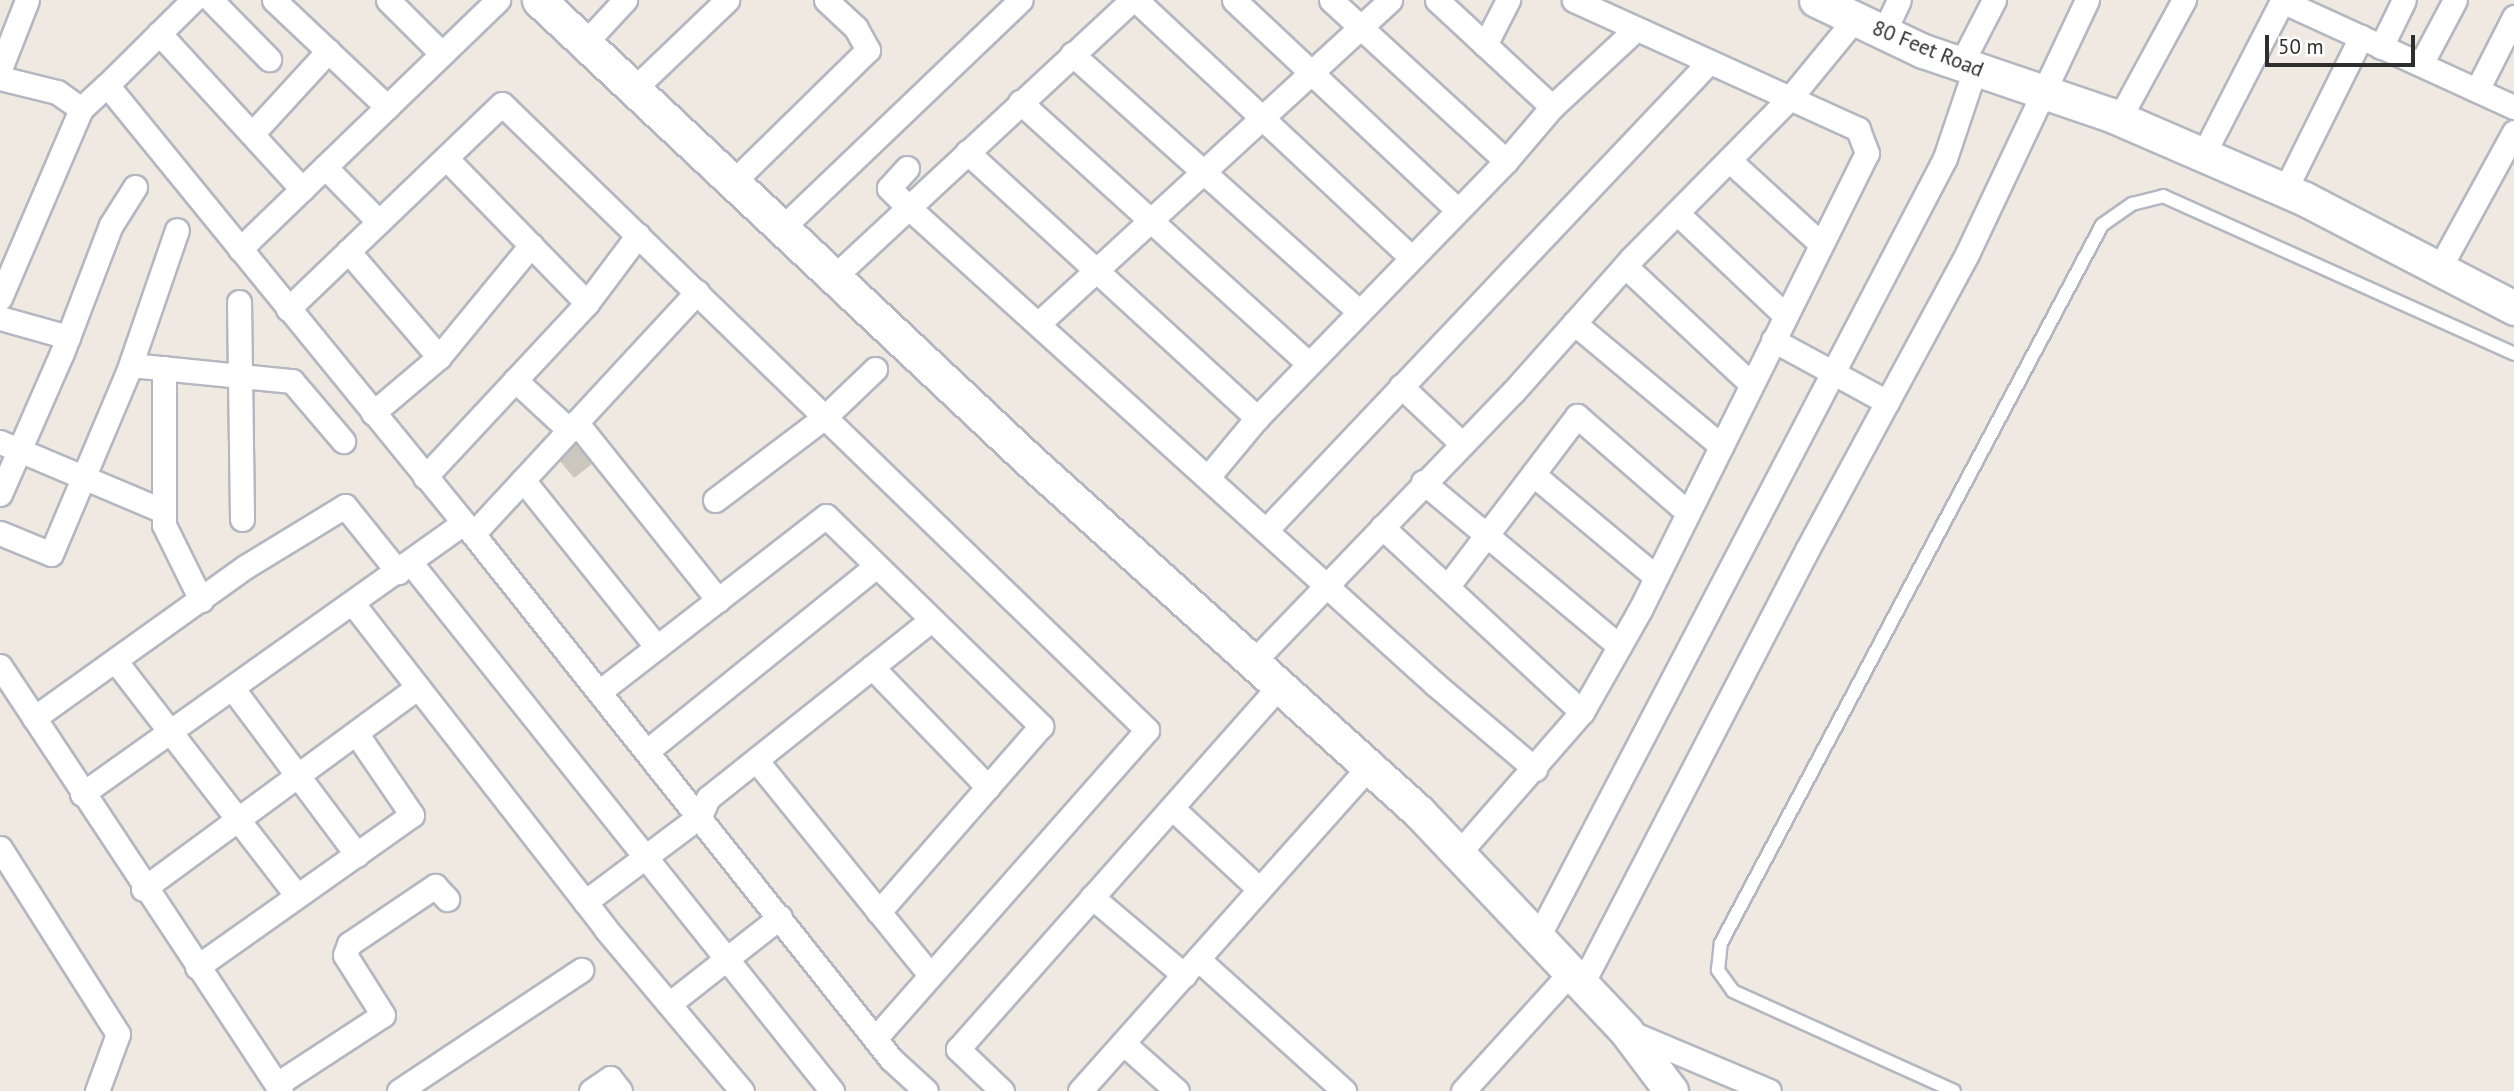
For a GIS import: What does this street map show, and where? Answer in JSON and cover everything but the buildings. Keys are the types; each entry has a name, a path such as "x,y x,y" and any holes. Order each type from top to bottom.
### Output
{"street":[{"path":"0,69 27,0"},
{"path":"0,298 81,109 193,0"},
{"path":"211,0 269,59"},
{"path":"274,0 387,107"},
{"path":"388,0 442,54"},
{"path":"240,249 498,0"},
{"path":"539,0 834,277 1369,767 1458,854 1577,978 1626,1031 1671,1091"},
{"path":"586,43 625,0"},
{"path":"634,89 727,0"},
{"path":"733,181 869,50 856,28 826,0"},
{"path":"782,228 1021,0"},
{"path":"834,277 1020,102 1134,0 1411,257"},
{"path":"1234,0 1458,210"},
{"path":"1331,0 1506,161"},
{"path":"1039,323 1149,220 1313,75 1390,0"},
{"path":"1437,0 1552,107"},
{"path":"1485,45 1508,0"},
{"path":"1458,854 1582,712 1656,577 1867,153 1858,129 1574,0"},
{"name":"80 Feet Road","path":"1816,0 1968,67 2119,119 2285,190 2514,308"},
{"path":"1253,662 1328,587 1676,213 1790,98 1899,0"},
{"path":"1538,937 1945,158 1968,67 1994,0"},
{"path":"1464,1091 1577,978 1967,254 2087,0"},
{"path":"2119,119 2184,0"},
{"path":"2285,190 2371,42 2404,0"},
{"path":"2421,64 2455,0"},
{"path":"2203,155 2282,1 2514,107"},
{"path":"2477,90 2514,17"},
{"path":"1208,477 1308,363 1506,161 1552,107 1636,29"},
{"path":"159,33 302,189"},
{"path":"252,134 328,51"},
{"path":"1072,54 1358,311"},
{"path":"1266,530 1709,62"},
{"path":"0,78 57,92 81,109"},
{"path":"107,85 647,751 875,1038 926,1091"},
{"path":"1020,102 1308,363"},
{"path":"288,309 502,104 1147,730 875,1038"},
{"path":"2439,269 2514,132"},
{"path":"967,152 1257,418"},
{"path":"446,158 587,303"},
{"path":"1729,160 1821,243"},
{"path":"325,167 379,222"},
{"path":"907,168 889,188 908,207 1328,587 1535,769"},
{"path":"0,494 10,446 68,337 111,225 135,187"},
{"path":"1676,213 1785,315"},
{"path":"0,533 51,554 131,365 177,230"},
{"path":"425,477 587,303 638,235"},
{"path":"373,413 439,357 531,245"},
{"path":"348,251 439,357"},
{"path":"1625,266 1751,384"},
{"path":"82,794 354,605 404,567 468,529 523,480 697,292"},
{"path":"239,302 242,519"},
{"path":"0,318 68,337"},
{"path":"1574,323 1721,446"},
{"path":"1773,341 1887,402"},
{"path":"131,365 292,381 343,441"},
{"path":"164,368 164,525 201,600"},
{"path":"715,500 826,416 875,369"},
{"path":"515,380 573,426 719,600"},
{"path":"1401,386 1461,443"},
{"path":"1447,587 1489,538 1577,416 1688,513"},
{"path":"10,446 163,511"},
{"path":"1533,474 1656,577"},
{"path":"523,480 657,647"},
{"path":"1423,482 1619,646"},
{"path":"34,718 117,663 297,532 345,506 404,567 646,857 832,1091"},
{"path":"599,692 826,516 875,567 1041,726 879,912"},
{"path":"1382,527 1582,712"},
{"path":"647,751 875,567"},
{"path":"354,605 585,902 742,1091"},
{"path":"585,902 700,817 708,798 931,620"},
{"path":"117,663 297,897"},
{"path":"0,666 143,889 279,1088 383,1015 345,955 349,944 435,886 447,899"},
{"path":"872,667 988,787"},
{"path":"1002,1091 958,1049 1279,686"},
{"path":"143,889 418,687"},
{"path":"233,689 356,855"},
{"path":"197,967 412,815 356,733"},
{"path":"756,760 930,975"},
{"path":"1080,1091 1258,888 1369,767"},
{"path":"1172,808 1258,888"},
{"path":"0,848 118,1034 97,1091"},
{"path":"1092,897 1191,967 1344,1091"},
{"path":"669,1004 726,957 780,918"},
{"path":"399,1091 581,970"},
{"path":"1626,1031 1769,1091"},
{"path":"1123,1043 1177,1091"},
{"path":"591,1091 610,1078 620,1091"}],"lane":[{"path":"1954,1091 1733,991 1717,970 1721,943 2102,225 2132,204 2163,196 2514,354"}]}
